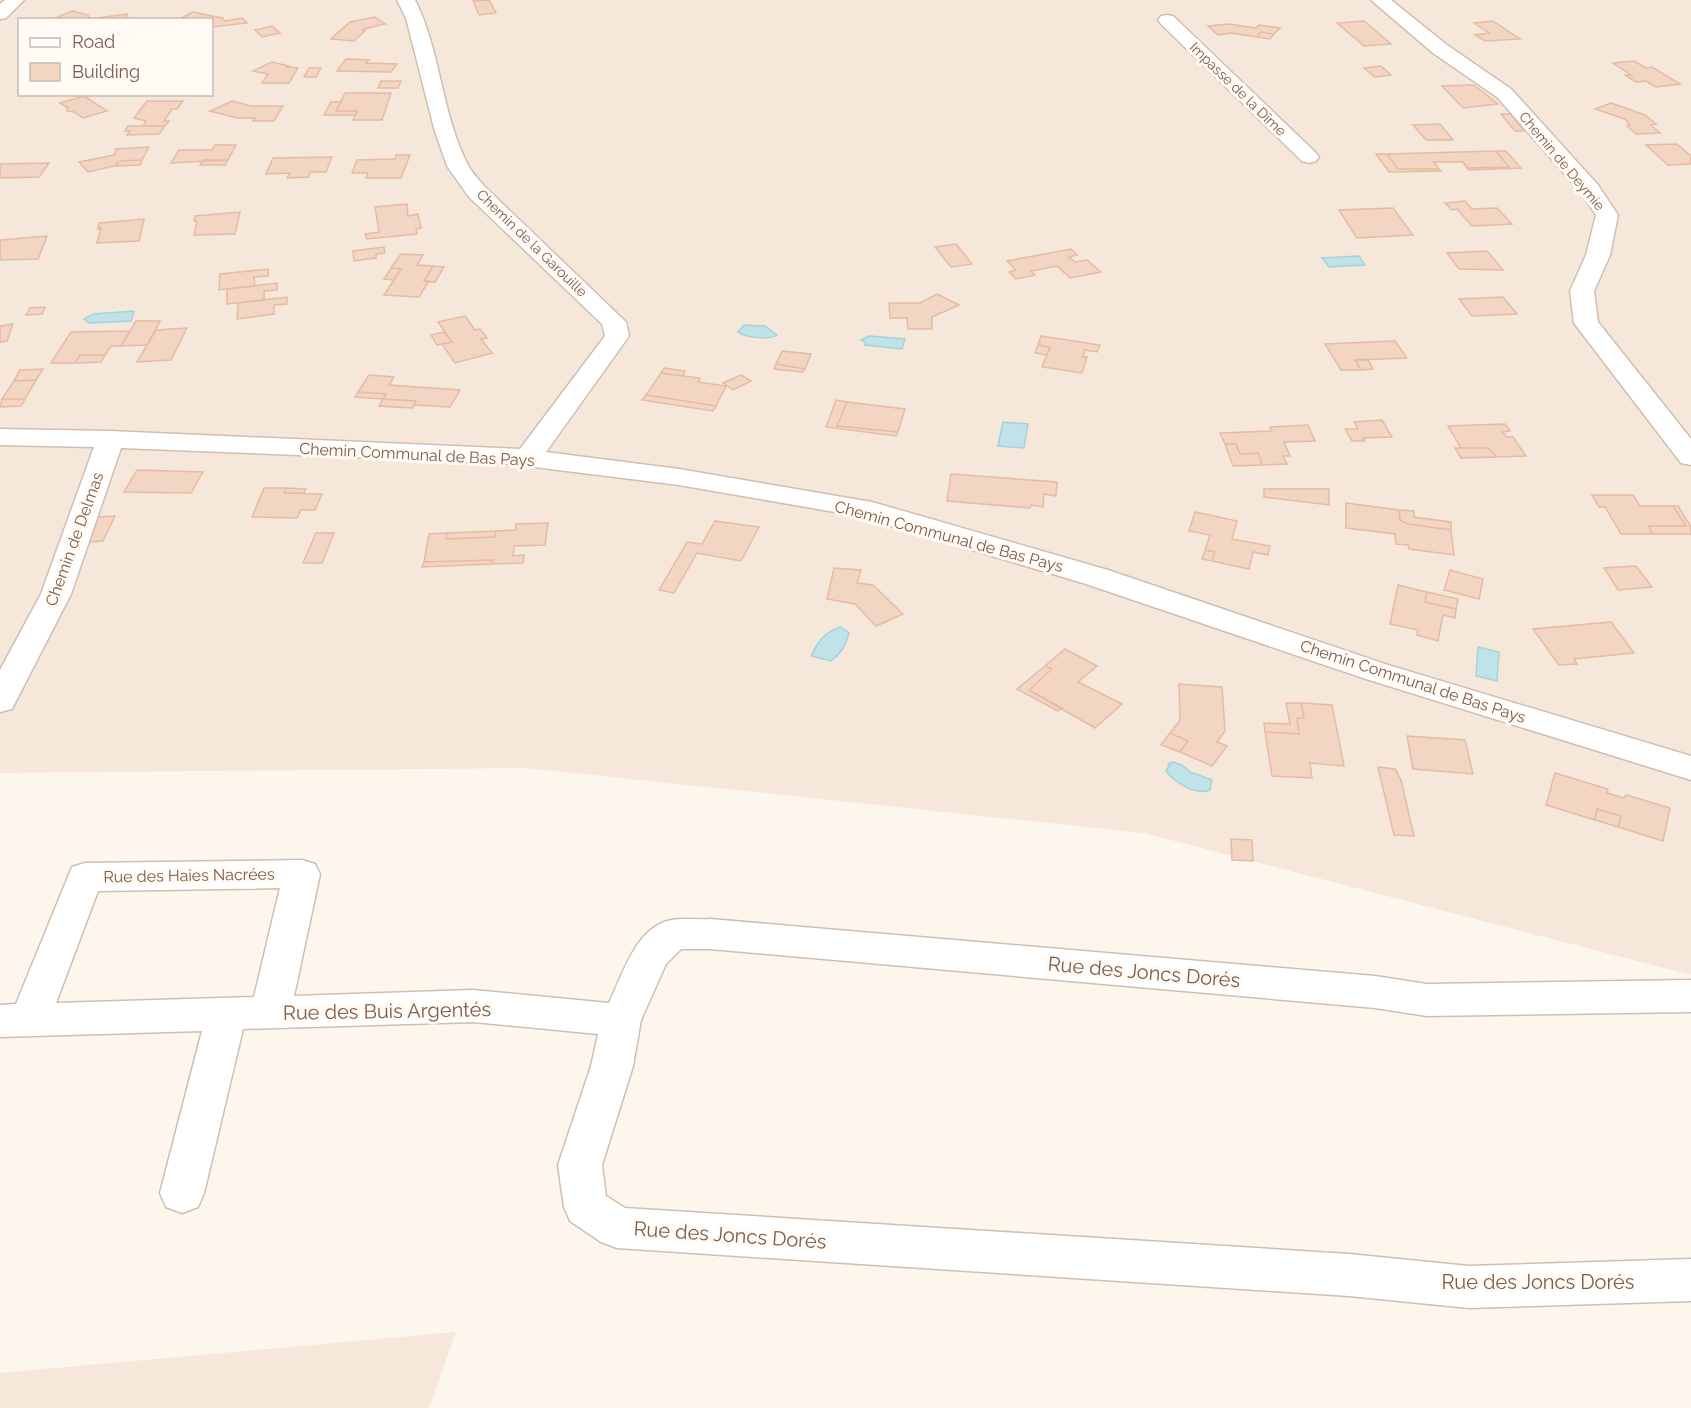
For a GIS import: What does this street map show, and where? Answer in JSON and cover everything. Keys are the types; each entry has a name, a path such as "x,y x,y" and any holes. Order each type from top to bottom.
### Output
{"street":[{"path":"0,14 15,0"},
{"name":"Chemin de la Garouille","path":"406,0 416,18 444,128 458,166 477,192 614,322 617,336 526,459"},
{"name":"Chemin de Deymie","path":"1380,0 1440,49 1504,93 1590,190 1606,215 1598,255 1582,291 1586,323 1691,458"},
{"name":"Impasse de la Dîme","path":"1167,20 1309,157"},
{"name":"Chemin Communal de Bas Pays","path":"0,437 110,439 491,455 679,477 862,508 1098,577 1377,672 1691,768"},
{"name":"Chemin de Delmas","path":"0,701 56,594 110,439"},
{"name":"Rue des Haies Nacrées","path":"15,1020 85,877 302,874 270,1014"},
{"name":"Rue des Joncs Dorés","path":"1691,996 1427,1000 1375,992 710,934 672,935 651,955 621,1020 612,1066 580,1165 586,1207 617,1228 1349,1275 1469,1287 1691,1280"},
{"name":"Rue des Buis Argentés","path":"15,1020 270,1014 472,1006 621,1020"},
{"path":"182,1193 226,1015"}],"shaded area":[{"path":"0,0 1691,0 1691,975 1144,833 526,768 0,773"},
{"path":"456,1332 429,1408 0,1408 0,1373"}],"water":[{"path":"1359,256 1365,265 1329,267 1322,258"},
{"path":"134,311 131,321 89,323 84,319 93,314"},
{"path":"744,325 765,326 777,335 763,338 746,336 738,332"},
{"path":"869,336 905,339 902,349 865,345 866,343 861,340"},
{"path":"1003,422 1028,424 1024,448 998,446"},
{"path":"841,627 849,633 838,655 831,661 811,656 823,637"},
{"path":"1478,647 1499,652 1497,681 1476,676"},
{"path":"1173,762 1182,765 1190,772 1212,780 1210,790 1192,790 1174,779 1166,771 1168,764"}],"building":[{"path":"489,0 496,13 479,15 473,1"},
{"path":"72,11 88,15 89,18 55,18"},
{"path":"193,12 222,18 225,21 242,18 247,23 213,27 213,18 182,18"},
{"path":"127,14 128,18 97,18"},
{"path":"375,17 385,24 364,29 365,31 354,41 331,39 350,22"},
{"path":"1364,21 1391,44 1364,46 1337,23"},
{"path":"1493,21 1520,39 1485,41 1475,35 1489,33 1474,23"},
{"path":"1229,24 1256,28 1259,25 1280,28 1274,34 1261,32 1257,37 1231,33 1218,35 1208,26"},
{"path":"272,26 280,33 262,37 255,30"},
{"path":"1261,32 1274,34 1270,39 1257,37"},
{"path":"346,59 369,60 366,63 397,64 391,72 337,71"},
{"path":"1634,61 1646,68 1652,67 1680,84 1656,87 1646,81 1636,82 1625,75 1631,75 1613,63"},
{"path":"272,62 298,68 289,83 262,83 268,74 253,71"},
{"path":"1381,66 1391,75 1375,77 1364,68"},
{"path":"309,68 321,68 316,77 304,77"},
{"path":"381,81 401,81 398,88 378,88"},
{"path":"1474,85 1498,104 1463,108 1442,86"},
{"path":"345,93 391,93 382,120 353,120 357,111 336,111"},
{"path":"84,96 107,111 83,118 74,112 67,111 68,108 60,103"},
{"path":"147,101 183,101 177,109 172,109 164,121 169,121 165,126 143,126 146,121 134,118"},
{"path":"232,101 251,106 283,106 274,121 253,121 255,118 237,118 210,111"},
{"path":"331,102 341,102 336,111 357,111 355,115 324,115"},
{"path":"1611,103 1645,115 1656,124 1651,125 1660,133 1636,134 1627,126 1630,125 1625,119 1595,109"},
{"path":"1501,114 1511,114 1524,131 1515,131"},
{"path":"1440,124 1453,140 1426,140 1413,125"},
{"path":"128,126 165,126 159,134 127,135 130,131 125,131"},
{"path":"1677,144 1691,156 1691,164 1668,165 1646,145"},
{"path":"215,145 236,145 228,160 171,163 179,150 212,150"},
{"path":"149,147 142,160 121,161 116,163 118,165 88,172 79,162 114,155 116,149"},
{"path":"1496,151 1509,167 1467,168 1463,162 1434,162 1439,169 1398,169 1387,154"},
{"path":"1496,151 1506,151 1521,168 1469,170 1467,168 1509,167"},
{"path":"1376,154 1387,154 1398,169 1439,169 1441,171 1389,172"},
{"path":"396,155 410,155 401,178 366,178 368,173 352,173 357,160 395,159"},
{"path":"332,157 326,172 310,172 309,177 287,178 290,173 266,174 273,158"},
{"path":"142,160 140,165 114,166 121,161"},
{"path":"203,160 228,160 225,165 200,165"},
{"path":"49,163 39,177 0,178 0,164"},
{"path":"1465,201 1472,209 1497,208 1512,224 1472,226 1457,209 1452,210 1445,203"},
{"path":"407,204 408,216 418,214 421,228 416,229 417,234 367,239 365,234 379,232 375,207"},
{"path":"1393,208 1413,235 1357,238 1339,210"},
{"path":"240,212 235,234 194,235 197,221 194,221 195,216"},
{"path":"144,219 139,241 97,243 101,228 98,229 99,223"},
{"path":"47,236 38,259 0,260 0,240"},
{"path":"956,244 972,264 951,267 935,247"},
{"path":"384,247 385,253 376,254 376,258 354,261 353,251"},
{"path":"1071,249 1077,255 1069,257 1075,262 1087,260 1101,272 1070,278 1057,266 1031,271 1035,275 1016,279 1009,272 1016,270 1007,261"},
{"path":"1487,251 1503,270 1459,269 1447,253"},
{"path":"401,254 423,255 417,265 433,266 424,281 429,281 419,297 384,295 401,269 391,268"},
{"path":"433,266 444,267 435,282 424,281"},
{"path":"391,268 401,269 394,280 384,279"},
{"path":"268,269 268,276 254,277 255,286 219,290 220,274"},
{"path":"277,283 277,290 264,291 264,300 227,304 227,289"},
{"path":"937,294 959,305 932,317 932,329 908,329 907,318 890,318 889,303 920,303"},
{"path":"287,297 287,304 274,305 274,314 237,319 238,303"},
{"path":"1503,297 1517,314 1472,316 1459,299"},
{"path":"45,307 42,314 26,315 30,308"},
{"path":"465,316 475,330 480,329 487,338 481,339 492,353 455,363 442,344 452,342 438,322"},
{"path":"136,321 160,321 147,345 121,346"},
{"path":"13,324 7,341 0,342 0,326"},
{"path":"187,328 171,360 137,362 156,330"},
{"path":"130,331 121,346 111,346 105,355 80,355 75,363 51,363 71,332"},
{"path":"444,332 452,342 437,345 431,335"},
{"path":"1041,336 1100,345 1097,352 1085,350 1083,357 1087,357 1082,373 1042,367 1050,347 1038,345"},
{"path":"1395,341 1407,358 1355,360 1361,370 1341,370 1325,344"},
{"path":"1038,345 1050,347 1047,355 1035,353"},
{"path":"782,351 811,354 805,369 776,364"},
{"path":"80,355 105,355 101,362 75,363"},
{"path":"1355,360 1368,360 1373,369 1361,370"},
{"path":"776,364 805,369 803,372 774,369"},
{"path":"664,368 685,371 683,376 661,373"},
{"path":"43,369 36,380 14,381 20,370"},
{"path":"661,373 700,378 698,382 726,386 716,406 646,395"},
{"path":"369,375 394,377 389,385 460,390 450,407 414,405 416,401 383,399 386,394 358,392"},
{"path":"741,375 751,381 733,390 723,383"},
{"path":"36,380 25,399 2,399 14,381"},
{"path":"358,392 386,394 383,399 355,397"},
{"path":"646,395 716,406 713,411 642,400"},
{"path":"2,399 25,399 21,406 0,407"},
{"path":"383,399 416,401 413,408 379,406"},
{"path":"836,400 847,402 837,426 898,432 896,436 826,427"},
{"path":"847,402 905,409 898,432 837,426"},
{"path":"1382,420 1392,437 1363,438 1365,441 1352,441 1345,429 1358,429 1354,422"},
{"path":"1505,424 1510,431 1502,432 1507,437 1513,437 1526,456 1497,457 1488,448 1461,448 1448,426"},
{"path":"1308,425 1315,441 1284,442 1290,456 1283,456 1287,464 1262,465 1258,453 1240,454 1236,444 1225,444 1220,433 1272,431 1270,427"},
{"path":"1225,444 1236,444 1240,454 1258,453 1262,465 1233,466"},
{"path":"1455,448 1488,448 1497,457 1461,458"},
{"path":"137,470 203,472 191,493 124,492"},
{"path":"951,474 1057,482 1056,496 1044,494 1043,507 1031,505 1030,508 947,501"},
{"path":"264,488 287,488 284,493 322,494 315,510 301,510 297,518 252,517"},
{"path":"287,488 306,489 304,493 284,493"},
{"path":"1264,489 1329,489 1329,505 1264,497"},
{"path":"1592,495 1633,495 1640,506 1673,506 1686,526 1648,526 1653,534 1621,534 1605,507 1599,507"},
{"path":"1346,503 1399,510 1400,520 1408,524 1451,530 1454,555 1409,549 1408,545 1396,544 1395,534 1346,528"},
{"path":"1673,506 1678,506 1691,527 1691,534 1653,534 1648,526 1686,526"},
{"path":"1399,510 1414,511 1414,517 1451,522 1451,530 1408,524 1400,520"},
{"path":"1195,512 1237,521 1232,539 1270,546 1268,555 1253,552 1249,569 1212,561 1215,552 1205,550 1210,535 1189,531"},
{"path":"115,516 103,541 88,542 97,517"},
{"path":"715,521 759,527 741,561 697,553 674,593 659,590 687,542 702,544"},
{"path":"548,523 545,545 514,546 513,556 524,555 523,563 492,564 493,560 424,562 429,534 447,533 446,539 495,537 496,531 516,530 516,524"},
{"path":"496,531 495,537 446,539 447,533"},
{"path":"316,533 334,533 322,563 303,563"},
{"path":"1205,550 1215,552 1212,561 1202,559"},
{"path":"493,560 492,564 422,567 424,562"},
{"path":"1636,566 1652,587 1618,590 1604,568"},
{"path":"834,568 861,570 857,583 873,585 903,614 876,626 855,604 827,599"},
{"path":"1450,570 1483,579 1479,599 1444,590"},
{"path":"1398,585 1427,592 1425,602 1456,609 1455,618 1443,615 1438,641 1417,635 1418,630 1390,624"},
{"path":"1427,592 1458,599 1456,609 1425,602"},
{"path":"1611,622 1634,653 1574,659 1577,664 1559,665 1533,629"},
{"path":"1065,649 1097,666 1078,682 1122,704 1095,728 1029,690 1052,669 1045,666"},
{"path":"1045,666 1052,669 1029,690 1062,708 1058,711 1017,689"},
{"path":"1179,684 1222,687 1225,731 1217,742 1227,746 1212,766 1180,752 1188,741 1170,733 1180,720"},
{"path":"1286,703 1301,703 1304,718 1297,718 1299,734 1265,732 1264,723 1290,724"},
{"path":"1301,703 1332,705 1344,766 1310,763 1312,778 1272,776 1265,732 1299,734 1297,718 1304,718"},
{"path":"1170,733 1188,741 1180,752 1161,745"},
{"path":"1407,736 1465,740 1473,774 1413,769"},
{"path":"1378,767 1395,769 1401,780 1414,836 1394,835"},
{"path":"1555,773 1608,789 1607,793 1624,798 1626,795 1670,808 1663,841 1618,827 1621,816 1597,809 1595,820 1546,805"},
{"path":"1597,809 1621,816 1618,827 1595,820"},
{"path":"1231,839 1252,840 1253,861 1232,860"}]}
